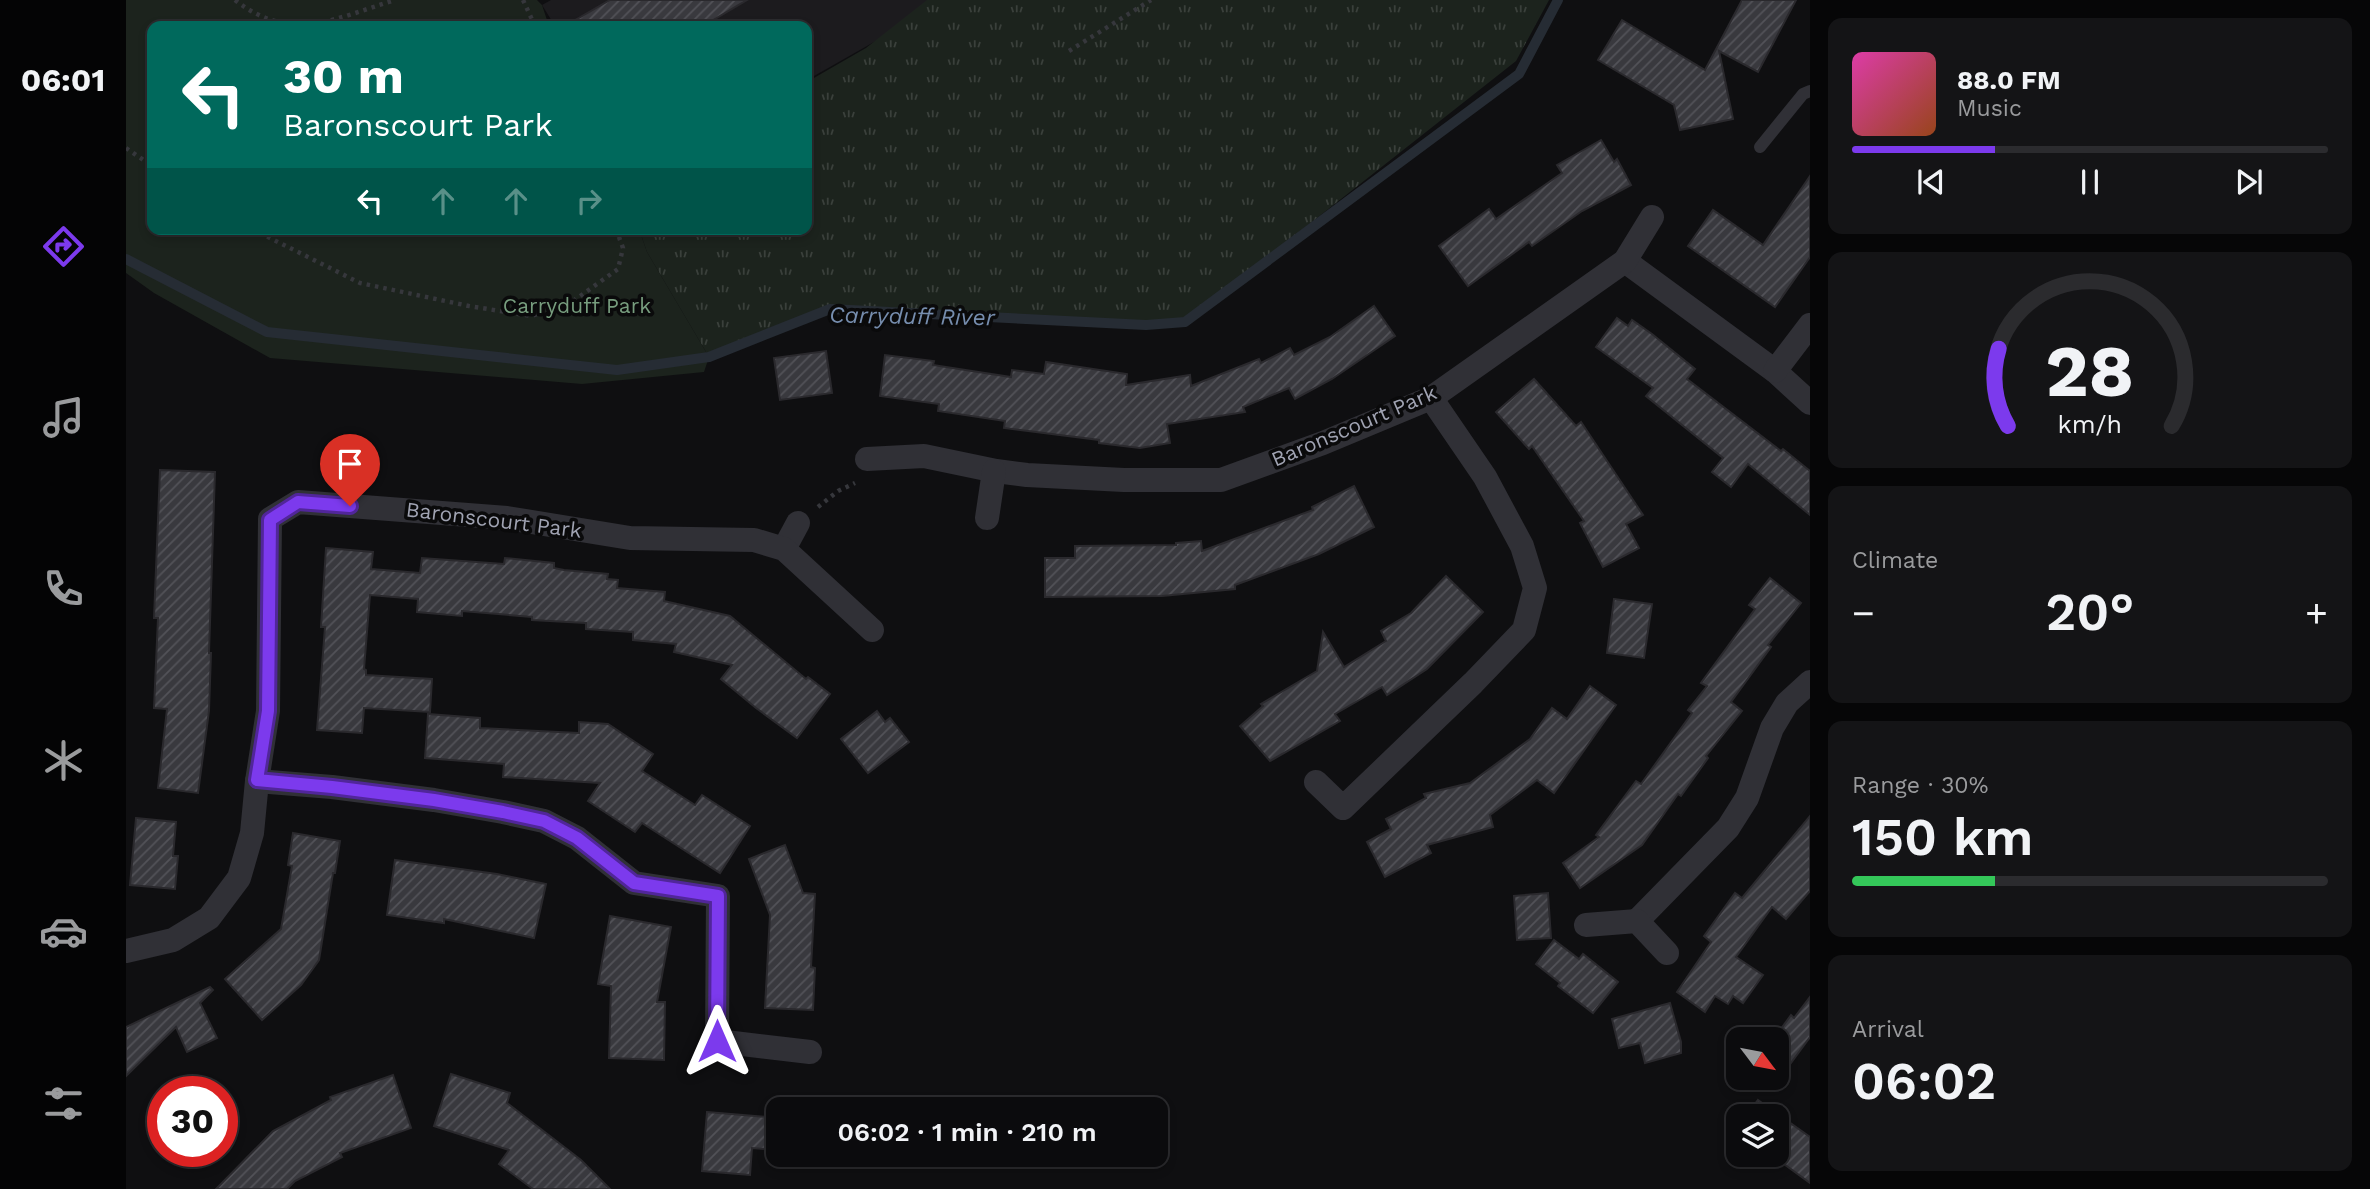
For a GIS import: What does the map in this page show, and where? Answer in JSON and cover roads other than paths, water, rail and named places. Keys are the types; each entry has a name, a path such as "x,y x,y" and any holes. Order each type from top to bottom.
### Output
{"street":[{"name":"Baronscourt Park","path":"867,460 924,456 1027,475 1124,480 1221,480 1323,443 1431,398 1625,261 1652,217"},
{"path":"1625,261 1775,371 1810,403"},
{"path":"1775,371 1810,325"},
{"path":"1317,782 1343,808 1524,630 1535,588 1522,546 1485,477 1431,398"},
{"path":"987,518 994,471"},
{"name":"Baronscourt Park","path":"257,780 268,711 270,520 298,502 507,518 630,538 754,540 784,549 872,630"},
{"path":"784,549 798,523"},
{"path":"1586,925 1637,921 1728,828 1747,798 1772,728 1787,703 1810,682"},
{"path":"126,951 173,940 209,918 239,878 252,833 257,780 434,800 544,821 577,838 634,883 718,896 717,1041 810,1052"},
{"path":"1637,921 1667,953"}],"lane":[{"path":"1759,147 1803,94 1810,91"}],"waterway":[{"name":"Carryduff River","path":"126,259 267,332 617,370 709,357 830,309 1146,325 1185,322 1519,74 1558,0"}],"park label":[{"name":"Carryduff Park","path":"577,306"}]}
